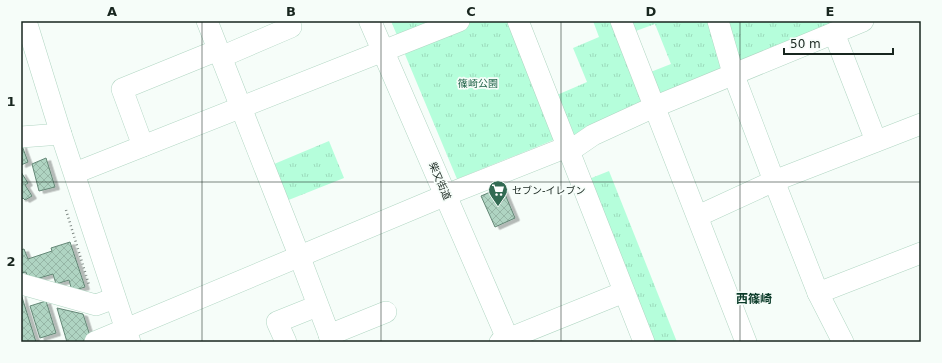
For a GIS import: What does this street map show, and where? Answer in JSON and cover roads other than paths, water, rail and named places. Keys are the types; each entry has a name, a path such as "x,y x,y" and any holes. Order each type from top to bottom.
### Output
{"main road":[{"name":"柴又街道","path":"370,21 446,195 505,341"}],"street":[{"path":"26,21 127,336"},
{"path":"207,21 300,257 330,339 386,312"},
{"path":"75,173 459,21"},
{"path":"518,21 644,342"},
{"path":"622,21 746,342"},
{"path":"718,21 733,73 774,181 818,293 843,342"},
{"path":"95,342 127,336 300,257 446,195 567,147 577,146 593,135 654,107 733,73 863,21"},
{"path":"143,146 122,89 292,27"},
{"path":"834,32 876,141"},
{"path":"698,216 774,181 921,124"},
{"path":"21,137 61,134"},
{"path":"818,293 921,253"},
{"path":"21,284 96,305 115,298"},
{"path":"505,341 624,292"},
{"path":"286,342 277,322 317,306"}],"place":[{"name":"セブン-イレブン","path":"498,207"}],"district":[{"name":"西篠崎","path":"754,299"}],"park label":[{"name":"篠崎公園","path":"478,83"}]}
